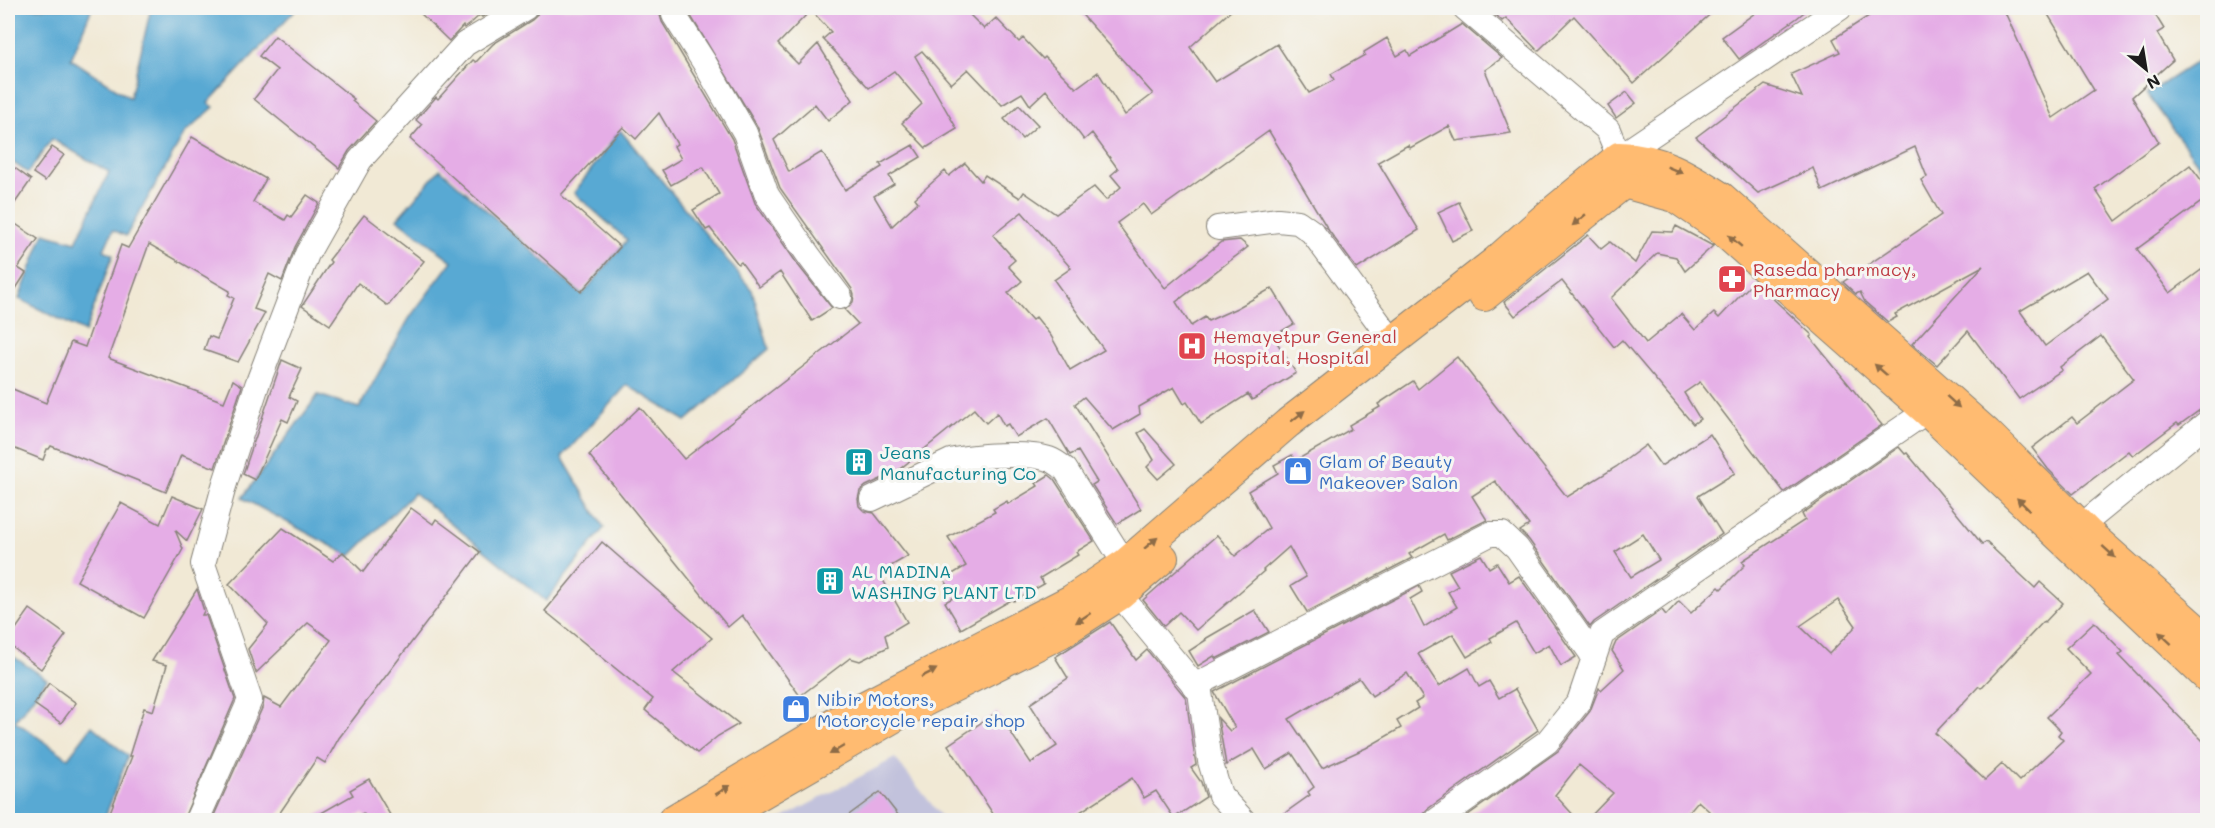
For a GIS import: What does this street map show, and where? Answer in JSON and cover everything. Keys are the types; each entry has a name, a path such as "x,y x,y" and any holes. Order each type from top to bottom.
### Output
{"main road":[{"path":"1632,158 1675,197 1716,225 2072,534 2208,640"},
{"path":"716,820 861,722 904,711 1061,633 1120,595 1292,447 1515,272 1632,158"},
{"path":"673,820 861,722 1071,600 1125,564 1288,423 1495,262 1546,217 1632,158 1647,159 1683,172 1721,196 1987,433 2072,534 2208,678"}],"street":[{"path":"197,820 250,700 203,564 224,486 257,384 307,254 360,160 465,44 525,8"},
{"path":"1465,8 1608,130 1632,158 1840,8"},
{"path":"672,10 745,133 767,195 840,297"},
{"path":"1218,228 1278,220 1298,222 1312,232 1393,342"},
{"path":"1437,820 1547,742 1579,702 1602,634 1928,411"},
{"path":"2072,534 2208,422"},
{"path":"872,499 951,461 965,457 1037,456 1052,460 1065,469 1125,564"},
{"path":"1194,686 1490,534 1502,534 1517,548 1594,657"},
{"path":"1120,595 1200,692 1210,761 1221,795 1243,820"}],"shaded area":[{"path":"895,758 944,820 779,820"}],"water":[{"path":"8,8 92,8 71,59 130,98 151,8 296,9 208,103 214,107 185,133 126,236 113,230 104,250 113,255 85,332 19,299 44,233 76,242 109,172 52,139 28,173 8,159"},
{"path":"2207,55 2207,176 2147,94"},
{"path":"620,130 752,290 769,349 686,421 627,385 562,457 604,528 546,601 414,493 350,556 242,498 318,395 359,408 410,317 452,261 397,219 440,169 582,295 627,240 574,193"},
{"path":"14,657 47,679 15,721 68,758 92,726 128,756 104,820 8,820 8,667"}],"building":[{"path":"415,8 498,8 482,17 480,15 464,28 463,26 449,41"},
{"path":"539,8 662,8 660,15 662,22 732,139 755,203 798,265 832,308 812,321 780,272 759,287 741,262 738,264 710,228 706,230 693,210 719,194 703,167 671,185 662,170 681,159 674,146 677,144 659,113 636,139 623,127 561,195 620,247 581,292 410,139 422,125 416,120 436,97 438,99 473,60 476,62 493,44 532,20"},
{"path":"686,8 963,8 984,29 996,18 1019,42 1023,38 1043,59 1045,57 1076,88 1098,72 1125,115 1153,94 1076,8 1234,8 1190,47 1215,82 1277,44 1309,93 1334,80 1331,74 1365,55 1364,52 1387,38 1397,56 1407,50 1410,56 1462,24 1502,58 1485,70 1511,133 1456,141 1449,126 1410,148 1408,145 1378,162 1419,230 1357,269 1329,231 1269,131 1151,215 1143,204 1117,223 1165,288 1221,242 1240,240 1248,247 1176,302 1191,326 1205,317 1208,321 1237,308 1272,288 1294,324 1273,336 1296,373 1252,400 1248,394 1201,424 1187,402 1184,404 1174,387 1139,407 1140,414 1113,430 1084,397 1075,404 1141,509 1117,524 1092,485 1097,482 1078,451 1070,455 1048,418 1016,437 1008,424 1004,426 997,413 986,423 974,409 896,472 860,491 859,506 864,511 874,513 908,556 879,573 907,622 885,635 888,647 860,661 850,658 800,696 742,615 728,627 589,455 640,407 684,459 858,324 845,310 853,302 852,289 780,188 757,126","holes":["811,10 831,32 823,39 869,88 894,71 922,104 902,123 926,148 957,129 915,56 922,51 951,84 968,69 1002,105 1022,93 1030,105 1046,90 1084,140 1092,133 1118,169 1111,175 1121,187 1106,200 1094,187 1056,214 1024,192 1020,198 985,175 981,181 965,163 949,176 945,171 915,198 918,202 892,226 874,196 894,184 889,176 921,157 913,145 880,164 882,167 845,190 822,152 789,172 774,140 815,104 828,121 853,100 818,44 798,64 778,44","1022,212 1071,268 1054,280 1104,350 1070,370 1051,336 1036,317 1032,320 1008,293 1022,281 1008,266 1015,260 993,235"]},
{"path":"1496,8 1717,8 1634,83 1574,16 1538,51 1506,18 1502,21 1496,15 1502,14"},
{"path":"1762,8 1809,8 1739,59 1722,37"},
{"path":"1881,8 2003,8 2053,118 2094,90 2044,8 2151,8 2164,29 2157,33 2173,60 2132,97 2159,142 2095,189 2116,221 2190,165 2208,189 2208,197 2137,249 2170,293 2208,265 2208,404 2179,425 2177,423 2133,456 2129,451 2073,494 2048,469 2032,448 2072,417 2077,423 2134,379 2101,336 2060,367 2062,370 2019,399 1968,331 1937,365 1912,344 1983,266 1895,314 1897,317 1888,322 1865,302 1860,292 1856,294 1843,282 1941,215 1921,180 1927,177 1915,147 1822,191 1813,168 1758,193 1696,137 1765,85 1802,97 1791,74 1840,52 1833,39","holes":["2087,271 2108,299 2045,346 2020,311"]},
{"path":"275,36 354,99 352,101 376,121 349,151 339,168 254,99 277,70 259,56"},
{"path":"1627,92 1636,103 1616,118 1608,106"},
{"path":"1019,105 1038,125 1022,139 1004,119"},
{"path":"192,137 266,179 253,202 285,220 288,215 291,217 307,195 319,203 295,247 282,281 269,274 254,309 265,313 238,362 204,350 209,336 217,339 234,298 228,295 230,291 149,244 108,358 224,402 233,380 242,386 215,468 181,455 166,492 51,446 47,449 43,460 8,446 8,387 46,403 71,342 85,347 121,245 128,248"},
{"path":"52,147 64,155 45,181 33,173"},
{"path":"8,163 31,180 8,213"},
{"path":"1459,202 1473,231 1452,241 1438,212"},
{"path":"364,215 424,261 388,306 358,283 330,325 302,306 331,262 329,260"},
{"path":"8,219 38,239 18,268 26,273 8,301"},
{"path":"1676,226 1713,246 1685,271 1676,257 1657,253 1611,298 1646,343 1681,314 1695,330 1714,313 1719,318 1754,281 1812,335 1810,337 1882,425 1784,492 1700,382 1684,393 1700,419 1693,424 1622,340 1614,347 1562,281 1515,316 1504,302 1588,235 1601,249 1610,242 1635,263 1652,231 1673,232"},
{"path":"1457,357 1567,497 1616,467 1646,445 1661,466 1710,434 1735,473 1698,496 1722,534 1590,627 1529,540 1520,531 1529,525 1495,481 1472,496 1487,520 1447,540 1444,534 1409,554 1412,558 1307,612 1291,586 1306,577 1289,547 1196,630 1179,612 1164,626 1143,600 1217,535 1235,556 1269,528 1248,491 1278,473 1274,465 1292,455 1295,461 1351,429 1349,425 1380,407 1378,404 1413,381 1418,389","holes":["1643,534 1659,560 1631,577 1615,552"]},
{"path":"282,360 302,369 289,397 297,401 288,422 282,419 255,480 243,474"},
{"path":"1145,429 1176,464 1158,479 1147,467 1154,460 1138,433"},
{"path":"1899,447 1905,454 1907,453 1982,544 1986,542 2035,588 2040,582 2063,603 1935,733 1985,780 2002,764 2019,781 2063,740 2058,735 2061,731 2047,717 2091,674 2066,648 2094,622 2123,652 2119,655 2208,746 2208,820 1719,820 1698,801 1682,820 1587,820 1613,793 1579,765 1555,795 1578,820 1461,820 1558,751 1590,711 1599,688 1601,690 1624,669 1612,651 1616,642 1662,610 1666,615 1679,601 1691,613 1719,587 1721,589 1745,565 1742,561 1805,520 1802,514","holes":["1838,600 1856,626 1829,654 1800,626"]},
{"path":"1049,475 1054,479 1094,541 1076,552 1078,555 1040,578 1044,584 961,629 945,602 955,597 944,579 966,566 948,537 995,512 993,509 1007,501 1008,504 1038,486 1036,483"},
{"path":"172,496 203,509 187,541 175,530 183,549 144,618 77,581 121,503 160,524"},
{"path":"411,508 433,524 436,519 480,552 339,738 325,763 317,758 275,820 212,820 263,706 264,698 281,707 331,640 308,623 256,673 248,649 268,624 229,584 283,528 333,561 343,552 363,572"},
{"path":"602,542 712,638 673,672 739,724 718,736 697,753 645,710 653,699 545,611"},
{"path":"1481,555 1489,568 1497,563 1509,582 1519,576 1576,657 1561,666 1549,644 1534,653 1516,623 1490,638 1492,642 1467,657 1453,634 1418,654 1439,686 1469,668 1479,687 1489,681 1499,698 1515,689 1538,730 1429,808 1423,820 1275,820 1310,795 1308,792 1314,787 1292,753 1266,769 1254,749 1226,765 1218,718 1230,731 1235,728 1214,692 1419,586 1422,592 1410,599 1424,627 1457,607 1448,592 1458,586 1449,571","holes":["1407,673 1423,698 1415,703 1418,708 1397,721 1401,728 1366,748 1322,768 1289,719 1359,678 1372,696"]},
{"path":"197,589 204,611 202,615 206,615 235,699 183,820 107,820 132,756 129,756 144,708 153,711 167,665 152,661"},
{"path":"30,609 66,635 41,669 8,644 8,640"},
{"path":"1255,610 1269,632 1216,659 1214,656 1198,666 1189,651"},
{"path":"1110,622 1136,660 1147,650 1186,698 1196,765 1191,768 1201,782 1206,797 1174,818 1156,791 1144,798 1132,778 1068,820 997,820 948,745 997,712 1031,763 1057,746 1030,704 1068,678 1055,657"},
{"path":"49,683 76,703 61,723 34,704"},
{"path":"369,779 393,820 368,820 363,813 351,820 309,820 353,795 350,790"},
{"path":"880,792 902,820 842,820"}],"place":[{"name":"Raseda pharmacy, Pharmacy","path":"1732,279"},
{"name":"Hemayetpur General Hospital, Hospital","path":"1192,346"},
{"name":"Jeans Manufacturing Co","path":"859,462"},
{"name":"Glam of Beauty Makeover Salon","path":"1298,471"},
{"name":"AL MADINA WASHING PLANT LTD","path":"830,581"},
{"name":"Nibir Motors, Motorcycle repair shop","path":"796,709"}]}
